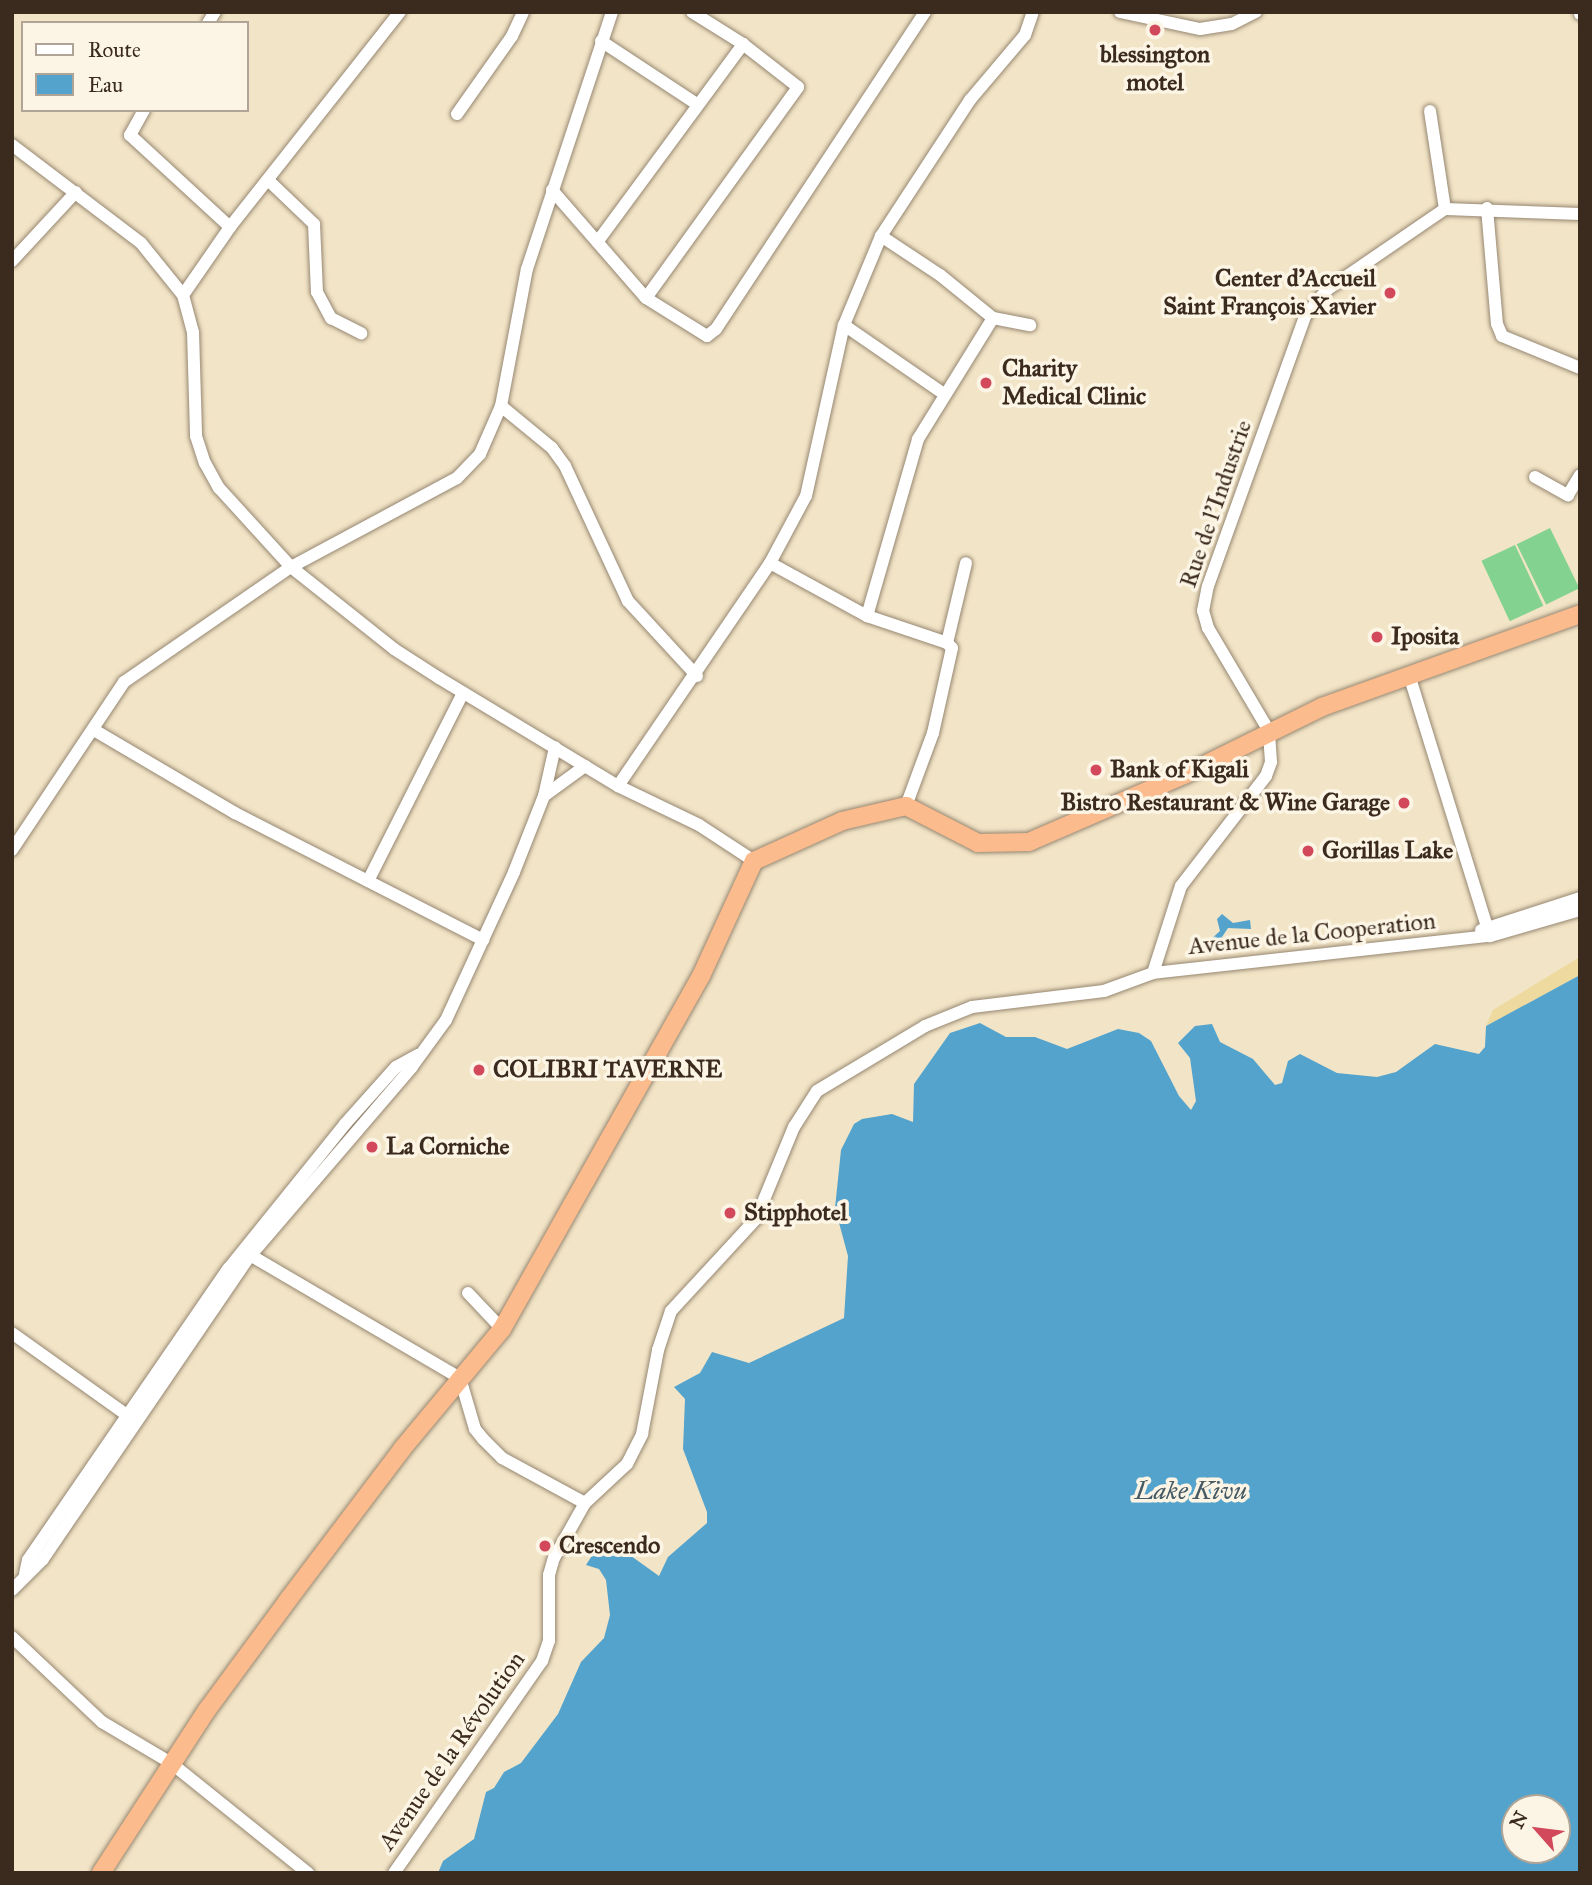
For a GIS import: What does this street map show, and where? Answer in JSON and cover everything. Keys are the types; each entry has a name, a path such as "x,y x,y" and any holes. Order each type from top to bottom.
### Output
{"highway":[{"path":"101,1873 171,1763 356,1509 502,1329 701,976 754,861 842,821 906,806 978,843 1029,842 1186,774 1322,707 1410,678 1580,614"}],"street":[{"path":"183,295 230,227 400,12"},
{"path":"457,114 512,36 523,12"},
{"path":"12,850 124,682 291,567 457,478 480,454 501,406 527,269 612,12"},
{"path":"646,298 795,96 795,81 692,12"},
{"path":"552,190 646,298 700,336 716,329 925,12"},
{"path":"618,786 697,676 770,563 807,496 844,325 881,236 970,100 1025,35 1033,12"},
{"path":"1120,12 1200,29 1231,23 1256,12"},
{"path":"601,41 698,105"},
{"path":"598,241 743,44"},
{"path":"1430,111 1445,209 1487,208 1580,214"},
{"path":"143,112 130,135 230,227"},
{"path":"12,145 141,243 183,295 193,332 196,436 205,463 219,488 291,567 394,649 463,693 618,786 699,825 754,861"},
{"path":"268,180 304,209 314,223 317,292 331,318 361,333"},
{"path":"12,261 76,192"},
{"path":"1487,208 1497,324 1502,336 1580,368"},
{"name":"Rue de l'Industrie","path":"1153,973 1181,886 1266,776 1271,762 1269,731 1208,628 1203,611 1208,586 1305,316 1328,289 1445,209"},
{"path":"881,236 940,275 993,318 1030,325"},
{"path":"867,616 918,439 993,318"},
{"path":"844,325 944,394"},
{"path":"501,406 552,448 565,466 628,601 697,676"},
{"path":"1535,477 1568,495 1580,475"},
{"path":"770,563 867,616 947,643 952,648 933,733 906,806"},
{"path":"947,643 966,563"},
{"path":"1410,678 1489,931"},
{"path":"368,881 463,693"},
{"path":"94,730 235,813 483,940"},
{"path":"12,1590 25,1574 38,1566 65,1516 130,1418 246,1253 349,1128 418,1055 457,1000 544,796 555,747"},
{"path":"544,796 584,766"},
{"name":"Avenue de la Cooperation","path":"1153,973 1476,935 1530,922 1575,906"},
{"name":"Avenue de la Révolution","path":"394,1873 542,1661 549,1642 549,1576 586,1503 627,1464 642,1434 658,1350 676,1301 729,1253 756,1219 794,1127 817,1091 949,1014 1104,990 1153,973"},
{"path":"246,1253 460,1378 475,1429 502,1458 586,1503"},
{"path":"468,1293 502,1329"},
{"path":"12,1332 130,1418"},
{"path":"12,1637 102,1722 171,1763 309,1873"}],"green space":[{"path":"1550,528 1579,588 1546,604 1517,544"},
{"path":"1515,545 1543,606 1510,621 1481,561"}],"sand":[{"path":"1580,957 1580,975 1486,1026 1493,1010"}],"water":[{"path":"1222,914 1233,923 1250,920 1251,929 1228,928 1216,946 1210,940 1220,931 1217,919"},
{"name":"Lake Kivu","path":"1580,975 1580,1873 438,1873 443,1861 474,1839 486,1792 494,1788 504,1772 521,1763 558,1714 581,1662 604,1638 610,1615 606,1580 599,1569 586,1565 602,1540 613,1543 659,1576 668,1557 707,1523 707,1512 683,1449 685,1399 674,1387 700,1373 712,1352 749,1363 844,1318 848,1256 835,1208 841,1150 854,1124 862,1119 892,1114 913,1122 914,1084 950,1033 980,1023 1006,1037 1035,1037 1067,1049 1118,1029 1139,1033 1151,1041 1179,1096 1191,1110 1196,1101 1190,1058 1178,1043 1195,1026 1212,1024 1220,1042 1253,1059 1275,1085 1282,1083 1288,1061 1300,1054 1337,1073 1377,1077 1396,1072 1435,1044 1479,1054 1485,1047 1486,1026"}],"place":[{"name":"blessington motel","path":"1155,30"},
{"name":"Center d'Accueil Saint François Xavier","path":"1390,293"},
{"name":"Charity Medical Clinic","path":"986,383"},
{"name":"Iposita","path":"1377,637"},
{"name":"Bank of Kigali","path":"1096,770"},
{"name":"Bistro Restaurant & Wine Garage","path":"1404,803"},
{"name":"Gorillas Lake","path":"1308,851"},
{"name":"COLIBRI TAVERNE","path":"479,1070"},
{"name":"La Corniche","path":"372,1147"},
{"name":"Stipphotel","path":"730,1213"},
{"name":"Crescendo","path":"545,1546"}]}
